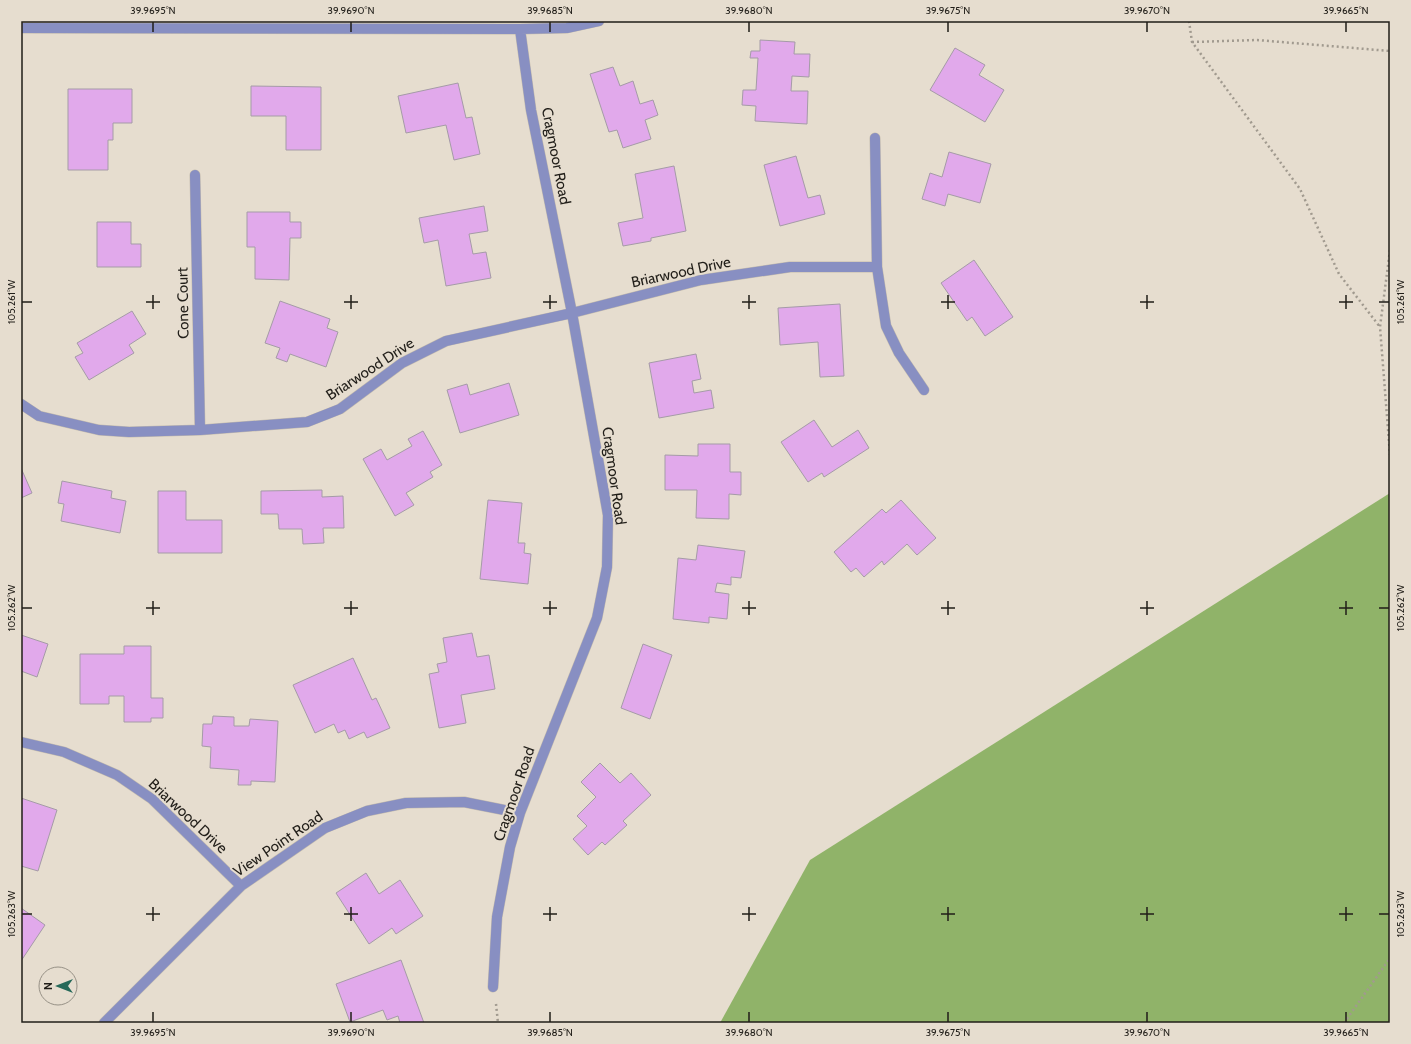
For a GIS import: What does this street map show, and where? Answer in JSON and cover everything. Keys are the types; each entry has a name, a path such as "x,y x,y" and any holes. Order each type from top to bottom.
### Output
{"street":[{"path":"21,28 117,25 520,29 567,28 600,21"},
{"name":"Cragmoor Road","path":"494,987 497,916 510,847 520,813 597,618 607,567 608,515 572,313 531,110 520,29"},
{"path":"875,138 877,267 886,326 899,353 924,390"},
{"name":"Cone Court","path":"195,175 200,430"},
{"name":"Briarwood Drive","path":"21,404 39,416 98,430 129,432 200,430 307,422 340,409 402,363 446,341 572,313 701,280 790,267 877,267"},
{"name":"Briarwood Drive","path":"21,742 64,752 117,775 152,799 240,886"},
{"name":"View Point Road","path":"104,1023 240,886 325,828 367,811 406,803 464,802 520,813"}],"path":[{"path":"1189,21 1192,42 1300,189 1339,274 1380,327"},
{"path":"1192,42 1257,40 1390,51"},
{"path":"1390,250 1380,327 1390,455"},
{"path":"1344,1023 1390,958"}],"green space":[{"path":"1390,493 1390,1023 720,1023 810,860"}],"building":[{"path":"760,40 795,42 794,54 810,54 809,77 792,76 791,91 808,91 807,124 755,121 756,106 742,105 743,90 756,90 758,58 750,58 751,51 760,51"},
{"path":"955,48 985,65 979,75 1004,90 985,122 930,90"},
{"path":"613,67 620,86 633,81 640,104 653,100 658,115 645,120 651,139 623,148 617,130 609,132 590,74"},
{"path":"458,83 466,118 472,117 480,154 454,160 446,125 406,133 398,96"},
{"path":"251,86 321,87 321,150 286,150 286,116 251,116"},
{"path":"68,89 132,89 132,123 113,123 113,140 108,140 108,170 68,170"},
{"path":"949,152 991,164 980,203 948,194 945,206 922,199 930,173 942,177"},
{"path":"796,156 808,198 820,195 825,214 780,226 764,165"},
{"path":"674,166 686,231 651,238 651,241 623,246 618,223 643,218 635,174"},
{"path":"484,206 488,231 469,234 473,254 486,252 491,278 446,286 438,240 424,243 419,218"},
{"path":"247,212 290,212 290,222 301,222 301,238 290,238 289,280 255,279 255,247 247,247"},
{"path":"97,222 131,222 131,244 141,244 141,267 97,267"},
{"path":"974,260 1013,317 985,336 972,317 967,321 941,283"},
{"path":"280,301 330,319 327,328 338,332 326,367 290,354 287,362 276,358 280,348 265,343"},
{"path":"840,304 844,376 820,377 818,342 780,345 778,308"},
{"path":"132,311 146,334 129,345 134,353 89,380 75,357 83,353 77,343"},
{"path":"696,354 701,379 692,381 694,393 711,390 714,408 659,418 649,363"},
{"path":"509,383 519,415 460,433 447,390 467,384 470,395"},
{"path":"814,420 832,447 858,430 869,448 824,477 822,473 808,482 781,442"},
{"path":"423,431 442,465 430,472 433,477 406,493 414,505 395,516 363,459 381,449 387,460 412,446 408,439"},
{"path":"698,444 730,444 730,472 741,472 741,495 729,494 729,519 696,518 697,490 665,490 665,455 698,456"},
{"path":"21,468 32,493 21,498"},
{"path":"62,481 112,491 111,498 126,501 120,533 61,521 64,504 58,503"},
{"path":"322,490 322,497 343,496 344,528 323,528 324,543 303,544 302,529 279,529 278,514 261,514 261,491"},
{"path":"158,491 186,491 186,520 222,520 222,553 158,553"},
{"path":"488,500 522,503 518,543 525,543 524,553 531,554 528,584 480,579"},
{"path":"901,500 936,538 917,555 907,544 884,565 882,561 864,577 856,568 851,572 834,552 882,509 886,513"},
{"path":"698,545 745,551 741,578 731,577 731,585 717,583 715,592 729,594 727,619 709,617 709,623 673,619 678,558 696,560"},
{"path":"472,633 477,657 489,655 495,689 461,695 466,723 439,728 429,674 439,672 437,664 447,662 443,638"},
{"path":"21,635 48,644 37,677 21,671"},
{"path":"643,644 672,655 650,719 621,708"},
{"path":"124,646 151,646 151,698 163,698 163,718 151,718 151,722 124,722 124,696 109,696 109,704 80,704 80,654 124,654"},
{"path":"353,658 372,700 376,698 390,728 367,738 364,732 349,739 345,730 338,733 334,724 315,733 293,685"},
{"path":"213,716 234,717 234,726 249,726 250,719 278,721 275,782 251,781 251,785 238,785 239,770 210,768 211,747 202,746 203,724 212,724"},
{"path":"600,763 620,783 631,773 651,795 623,821 627,825 605,845 602,842 588,855 573,839 587,826 577,816 596,797 581,782"},
{"path":"21,798 57,810 38,871 21,866"},
{"path":"366,873 379,894 400,880 423,916 396,934 392,928 369,944 336,893"},
{"path":"21,908 45,925 21,961"},
{"path":"401,960 424,1023 400,1023 398,1016 387,1020 383,1010 350,1022 336,984"}]}
